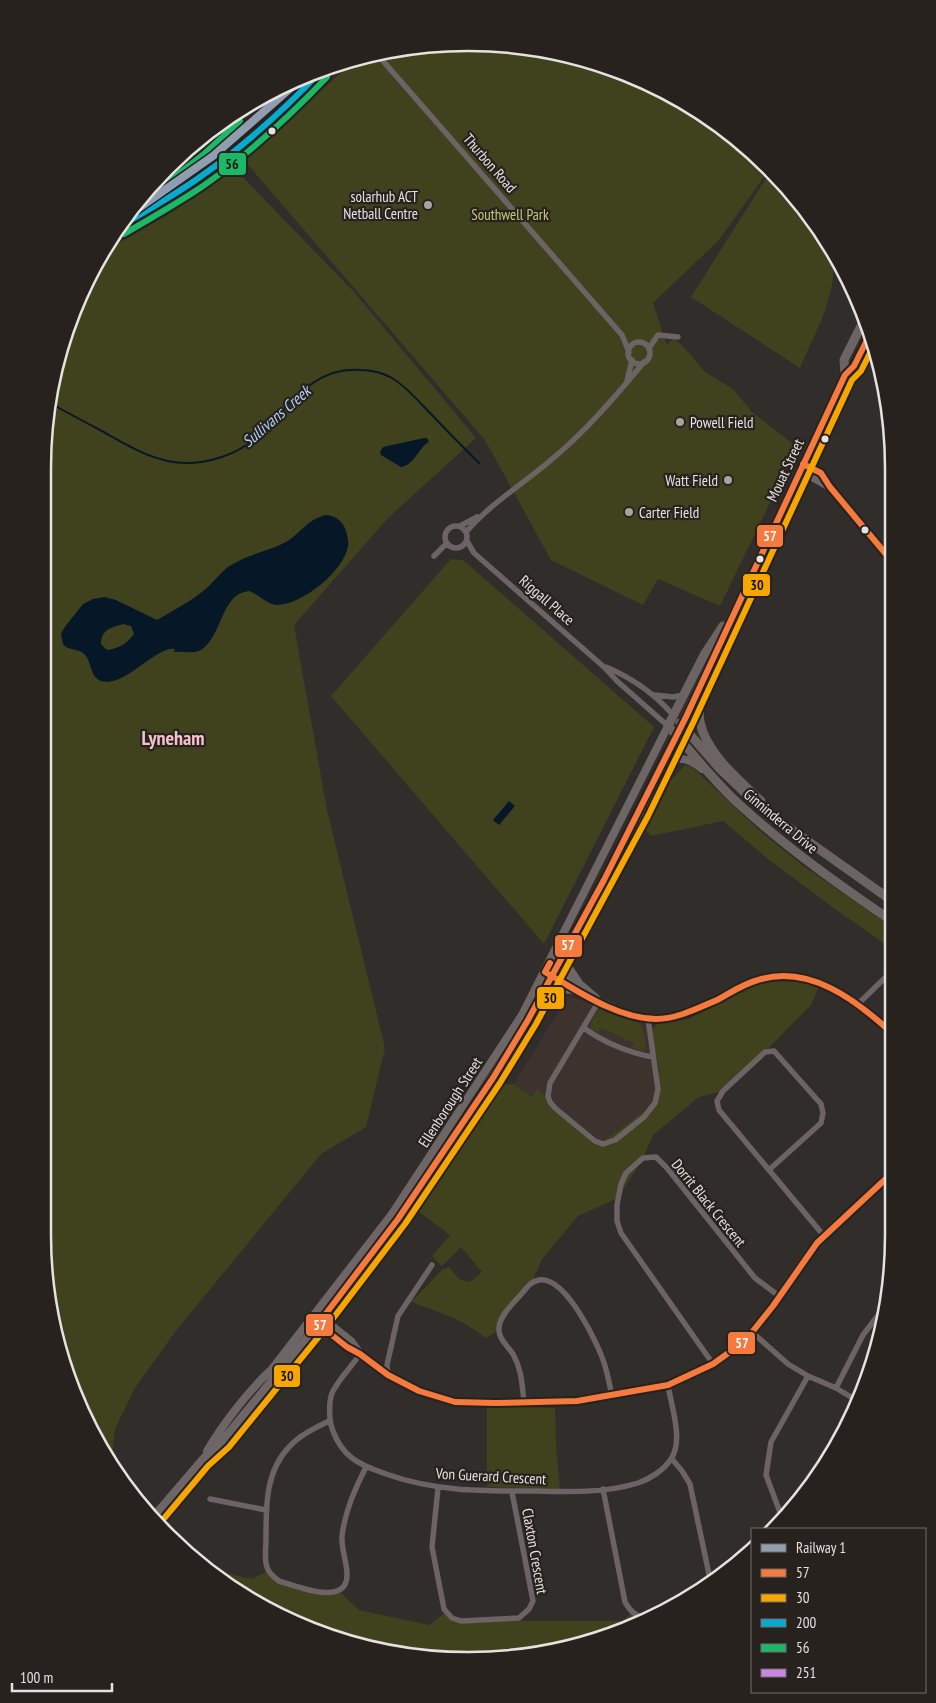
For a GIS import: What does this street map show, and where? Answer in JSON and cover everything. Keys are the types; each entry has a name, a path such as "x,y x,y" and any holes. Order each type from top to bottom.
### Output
{"highway":[{"path":"135,217 198,178 233,152 294,99 309,83"}],"main road":[{"name":"Mouat Street","path":"845,375 844,360 860,326"},
{"name":"Mouat Street","path":"677,735 845,375 854,366 866,343"},
{"path":"801,467 821,472 830,487 885,553"},
{"name":"Mouat Street","path":"668,726 704,655 737,604"},
{"path":"702,682 699,704 700,721 703,734 710,748 756,796 796,833"},
{"name":"Ginninderra Drive","path":"673,715 720,769 761,808 885,895"},
{"name":"Ginninderra Drive","path":"668,726 739,805 801,856 885,916"},
{"name":"Ellenborough Street","path":"202,1460 216,1436 262,1378 272,1369 392,1214 522,1015 549,971 668,726"},
{"name":"Ellenborough Street","path":"157,1512 202,1460 222,1442 320,1321 398,1219 493,1078 543,992 549,971 567,948 613,863 677,735"},
{"path":"662,766 675,759 687,760 696,764 720,786"},
{"path":"567,948 567,965 578,988"},
{"path":"549,971 613,1008 648,1019 658,1020 679,1016 709,1004 756,980 778,976 809,978 820,982 857,1005 885,1027"},
{"path":"543,992 553,988 578,988"},
{"path":"313,1315 347,1347 360,1354 388,1375 419,1392 455,1402 578,1401 668,1385 713,1364 745,1341 753,1333 801,1264 824,1236 885,1179"}],"street":[{"name":"Thurbon Road","path":"382,60 622,335 632,360"},
{"path":"217,135 233,152"},
{"name":"Thurbon Road","path":"622,335 646,344 649,348"},
{"path":"460,526 466,532 467,541 459,548 452,548 446,544 444,537 447,530 452,526 460,526 482,514 551,460 578,436 649,357 649,348 657,336"},
{"path":"629,352 632,344 657,336 678,338"},
{"path":"626,383 632,360 636,363 644,362"},
{"path":"466,532 482,514"},
{"name":"Riggall Place","path":"467,541 474,553 668,726"},
{"path":"434,556 446,544"},
{"name":"Riggall Place","path":"459,548 474,553"},
{"name":"Riggall Place","path":"604,667 621,674 653,694 673,715"},
{"name":"Riggall Place","path":"653,694 673,697 683,695"},
{"path":"857,1005 885,978"},
{"path":"600,1001 552,1079 548,1096 555,1108 595,1141 603,1144 615,1140 644,1117 657,1098 658,1089 648,1019"},
{"path":"584,1028 596,1036 633,1053 653,1057"},
{"path":"770,1169 821,1123 823,1113 821,1104 774,1052 764,1052 723,1091 717,1101 719,1110 824,1236"},
{"name":"Dorrit Black Crescent","path":"713,1364 621,1233 617,1221 617,1205 621,1184 626,1173 644,1158 656,1157 667,1168 755,1278 779,1296"},
{"path":"388,1375 387,1365 398,1316 432,1265"},
{"path":"524,1402 522,1377 513,1355 500,1337 498,1330 501,1319 531,1284 538,1280 547,1280 558,1286 570,1300 591,1332 605,1365 612,1396"},
{"path":"836,1388 863,1335 877,1317"},
{"path":"753,1333 783,1359 808,1376 836,1388 852,1397"},
{"name":"Von Guerard Crescent","path":"360,1354 332,1392 329,1422 337,1443 352,1458 366,1467 402,1480 438,1488 512,1492 603,1489 639,1483 660,1472 672,1459"},
{"path":"780,1511 766,1475 771,1442 808,1376"},
{"path":"668,1385 676,1425 672,1459 690,1484 709,1575"},
{"path":"329,1422 312,1429 290,1445 275,1466 273,1472 269,1485 266,1510 267,1568 279,1581 327,1594 339,1591 346,1583 348,1575 342,1537 349,1501 366,1467"},
{"name":"Claxton Crescent","path":"438,1488 432,1547 444,1610 452,1618 461,1621 519,1618 529,1609 532,1601 512,1492"},
{"path":"603,1489 625,1602 637,1616"},
{"path":"210,1499 266,1510"}],"shaded area":[{"path":"568,996 646,1023 657,1101 600,1144 537,1090 532,1097 514,1084"}],"green space":[{"name":"Southwell Park","path":"468,51 495,52 549,59 602,73 627,83 652,94 700,121 722,137 763,173 765,175 719,240 653,303 667,346 674,339 683,346 705,372 733,389 752,412 797,447 720,606 658,579 643,605 551,560 485,440 243,159 344,70 387,59 441,52"},
{"path":"233,167 354,292 476,438 388,518 294,625 327,810 385,1048 366,1127 321,1154 175,1332 135,1388 115,1429 113,1453 94,1419 73,1369 59,1316 52,1262 52,441 59,387 65,360 73,334 94,284 116,245 174,211"},
{"path":"767,177 799,214 815,236 833,267 829,299 800,368 691,297"},
{"path":"451,559 463,560 654,727 544,944 331,696"},
{"path":"685,765 692,767 760,831 802,865 885,922 885,944 768,859 723,821 651,836 642,826 660,792"},
{"path":"774,981 801,982 819,987 811,1005 748,1069 723,1091 699,1097 653,1135 643,1158 618,1198 578,1216 542,1259 531,1284 511,1306 495,1333 485,1338 459,1321 411,1302 442,1270 449,1267 459,1279 470,1282 482,1272 461,1247 442,1266 432,1256 450,1235 411,1206 494,1085 514,1084 532,1097 537,1089 600,1144 657,1101 659,1069 651,1030 657,1024 688,1019 757,985"},
{"path":"599,1009 641,1024 646,1044 643,1051 632,1048 634,1043 601,1028 598,1032 591,1029 591,1022"},
{"path":"487,1406 555,1408 560,1489 487,1487"},
{"path":"266,1572 279,1581 327,1594 339,1591 359,1610 429,1625 446,1612 461,1621 623,1621 630,1614 637,1616 602,1630 549,1644 495,1651 441,1651 387,1644 334,1630 284,1609 223,1573 252,1579"}],"water":[{"path":"427,438 429,442 406,466 401,467 381,455 380,452 383,447"},
{"path":"326,515 333,517 339,520 345,527 348,546 339,566 309,593 287,603 274,605 249,591 240,594 227,607 214,635 201,650 174,652 175,649 167,650 117,680 108,682 99,680 96,677 88,659 83,653 67,648 63,644 61,634 64,628 83,604 93,599 104,597 116,600 157,620 197,596 228,567 286,542 319,517","holes":["123,624 131,626 134,634 122,645 107,650 101,644 103,635 107,630"]},
{"path":"509,801 515,806 499,825 493,820"}],"waterway":[{"name":"Sullivans Creek","path":"56,406 152,457 175,462 195,463 227,455 248,444 298,395 311,384 325,376 341,371 368,371 381,373 403,386 479,463"}],"rail line":[{"name":"1","path":"147,202 213,156 283,94"}],"transit line":[{"name":"56","path":"124,234 220,174 283,121 327,77"},
{"name":"200","path":"134,218 190,184 232,153 278,114 310,83"},
{"name":"251","path":"152,196 179,180 222,149 288,92"},
{"name":"56","path":"158,190 205,153 240,121"},
{"name":"57","path":"866,343 854,366 845,375 686,717 604,880 528,1020 493,1078 398,1219 318,1324 347,1347 360,1354 388,1375 419,1391 455,1402 577,1401 668,1385 713,1364 745,1341 773,1306 817,1243 885,1180"},
{"name":"30","path":"163,1519 208,1466 229,1447 325,1329 405,1224 500,1083 536,1024 648,816 852,380 861,371 869,354"},
{"name":"57","path":"803,464 821,473 830,487 885,553"},
{"name":"57","path":"550,963 545,972 612,1009 641,1017 656,1019 672,1017 717,1000 747,984 777,976 795,977 831,988 863,1009 885,1027"}],"place":[{"name":"solarhub ACT Netball Centre","path":"428,205"},
{"name":"Powell Field","path":"680,422"},
{"name":"Watt Field","path":"728,480"},
{"name":"Carter Field","path":"629,512"}],"district":[{"name":"Lyneham","path":"173,738"}]}
